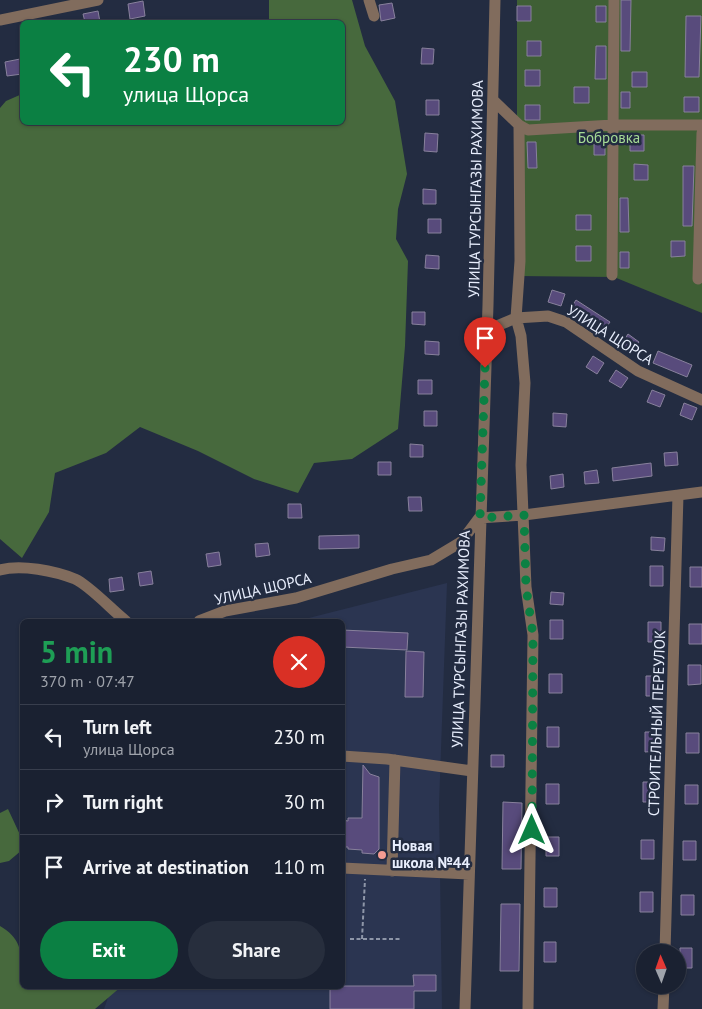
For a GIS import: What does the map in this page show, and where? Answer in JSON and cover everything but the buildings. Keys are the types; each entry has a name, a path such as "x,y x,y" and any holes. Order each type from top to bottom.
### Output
{"street":[{"path":"0,20 98,0"},
{"path":"369,0 374,16"},
{"name":"УЛИЦА ТУРСЫНГАЗЫ РАХИМОВА","path":"465,1009 487,330 495,0"},
{"path":"612,276 614,0"},
{"path":"493,100 519,125 528,130 613,125 702,125"},
{"path":"519,125 520,261 516,318 521,336 525,383 522,465 526,587 533,635 528,1009"},
{"path":"698,279 702,133"},
{"name":"УЛИЦА ЩОРСА","path":"487,330 516,318 548,316 566,322 638,371 702,400"},
{"path":"480,518 524,515 702,492"},
{"name":"СТРОИТЕЛЬНЫЙ ПЕРЕУЛОК","path":"665,944 678,495"},
{"name":"УЛИЦА ЩОРСА","path":"204,619 225,611 296,598 432,560 461,542 480,518"},
{"path":"0,570 12,567 28,567 76,580 124,619"},
{"path":"345,756 395,760 472,771"},
{"path":"392,871 395,760"},
{"path":"345,868 469,874"},
{"path":"663,1009 664,994"}],"path":[{"path":"362,939 365,870"},
{"path":"350,939 400,939"}],"shaded area":[{"path":"447,583 439,805 442,1009 104,1009 111,989 345,989 345,619 305,619"}],"green space":[{"path":"269,0 352,0 365,46 395,101 407,174 398,209 396,239 408,261 405,346 398,429 352,459 314,463 298,493 254,479 198,451 140,427 106,453 55,473 49,512 22,558 0,539 0,108 6,101 20,95 20,125 345,125 345,20 269,20"},
{"name":"Бобровка","path":"517,0 702,0 702,313 614,277 517,276"},
{"path":"8,809 20,835 20,852 9,861 0,863 0,813"},
{"path":"0,926 18,944 20,952 20,989 118,989 95,1009 0,1009"}],"place":[{"name":"Новая школа №44","path":"382,855"}],"route":[{"path":"485,368 480,518 524,515 526,587 533,635 532,830"}]}
